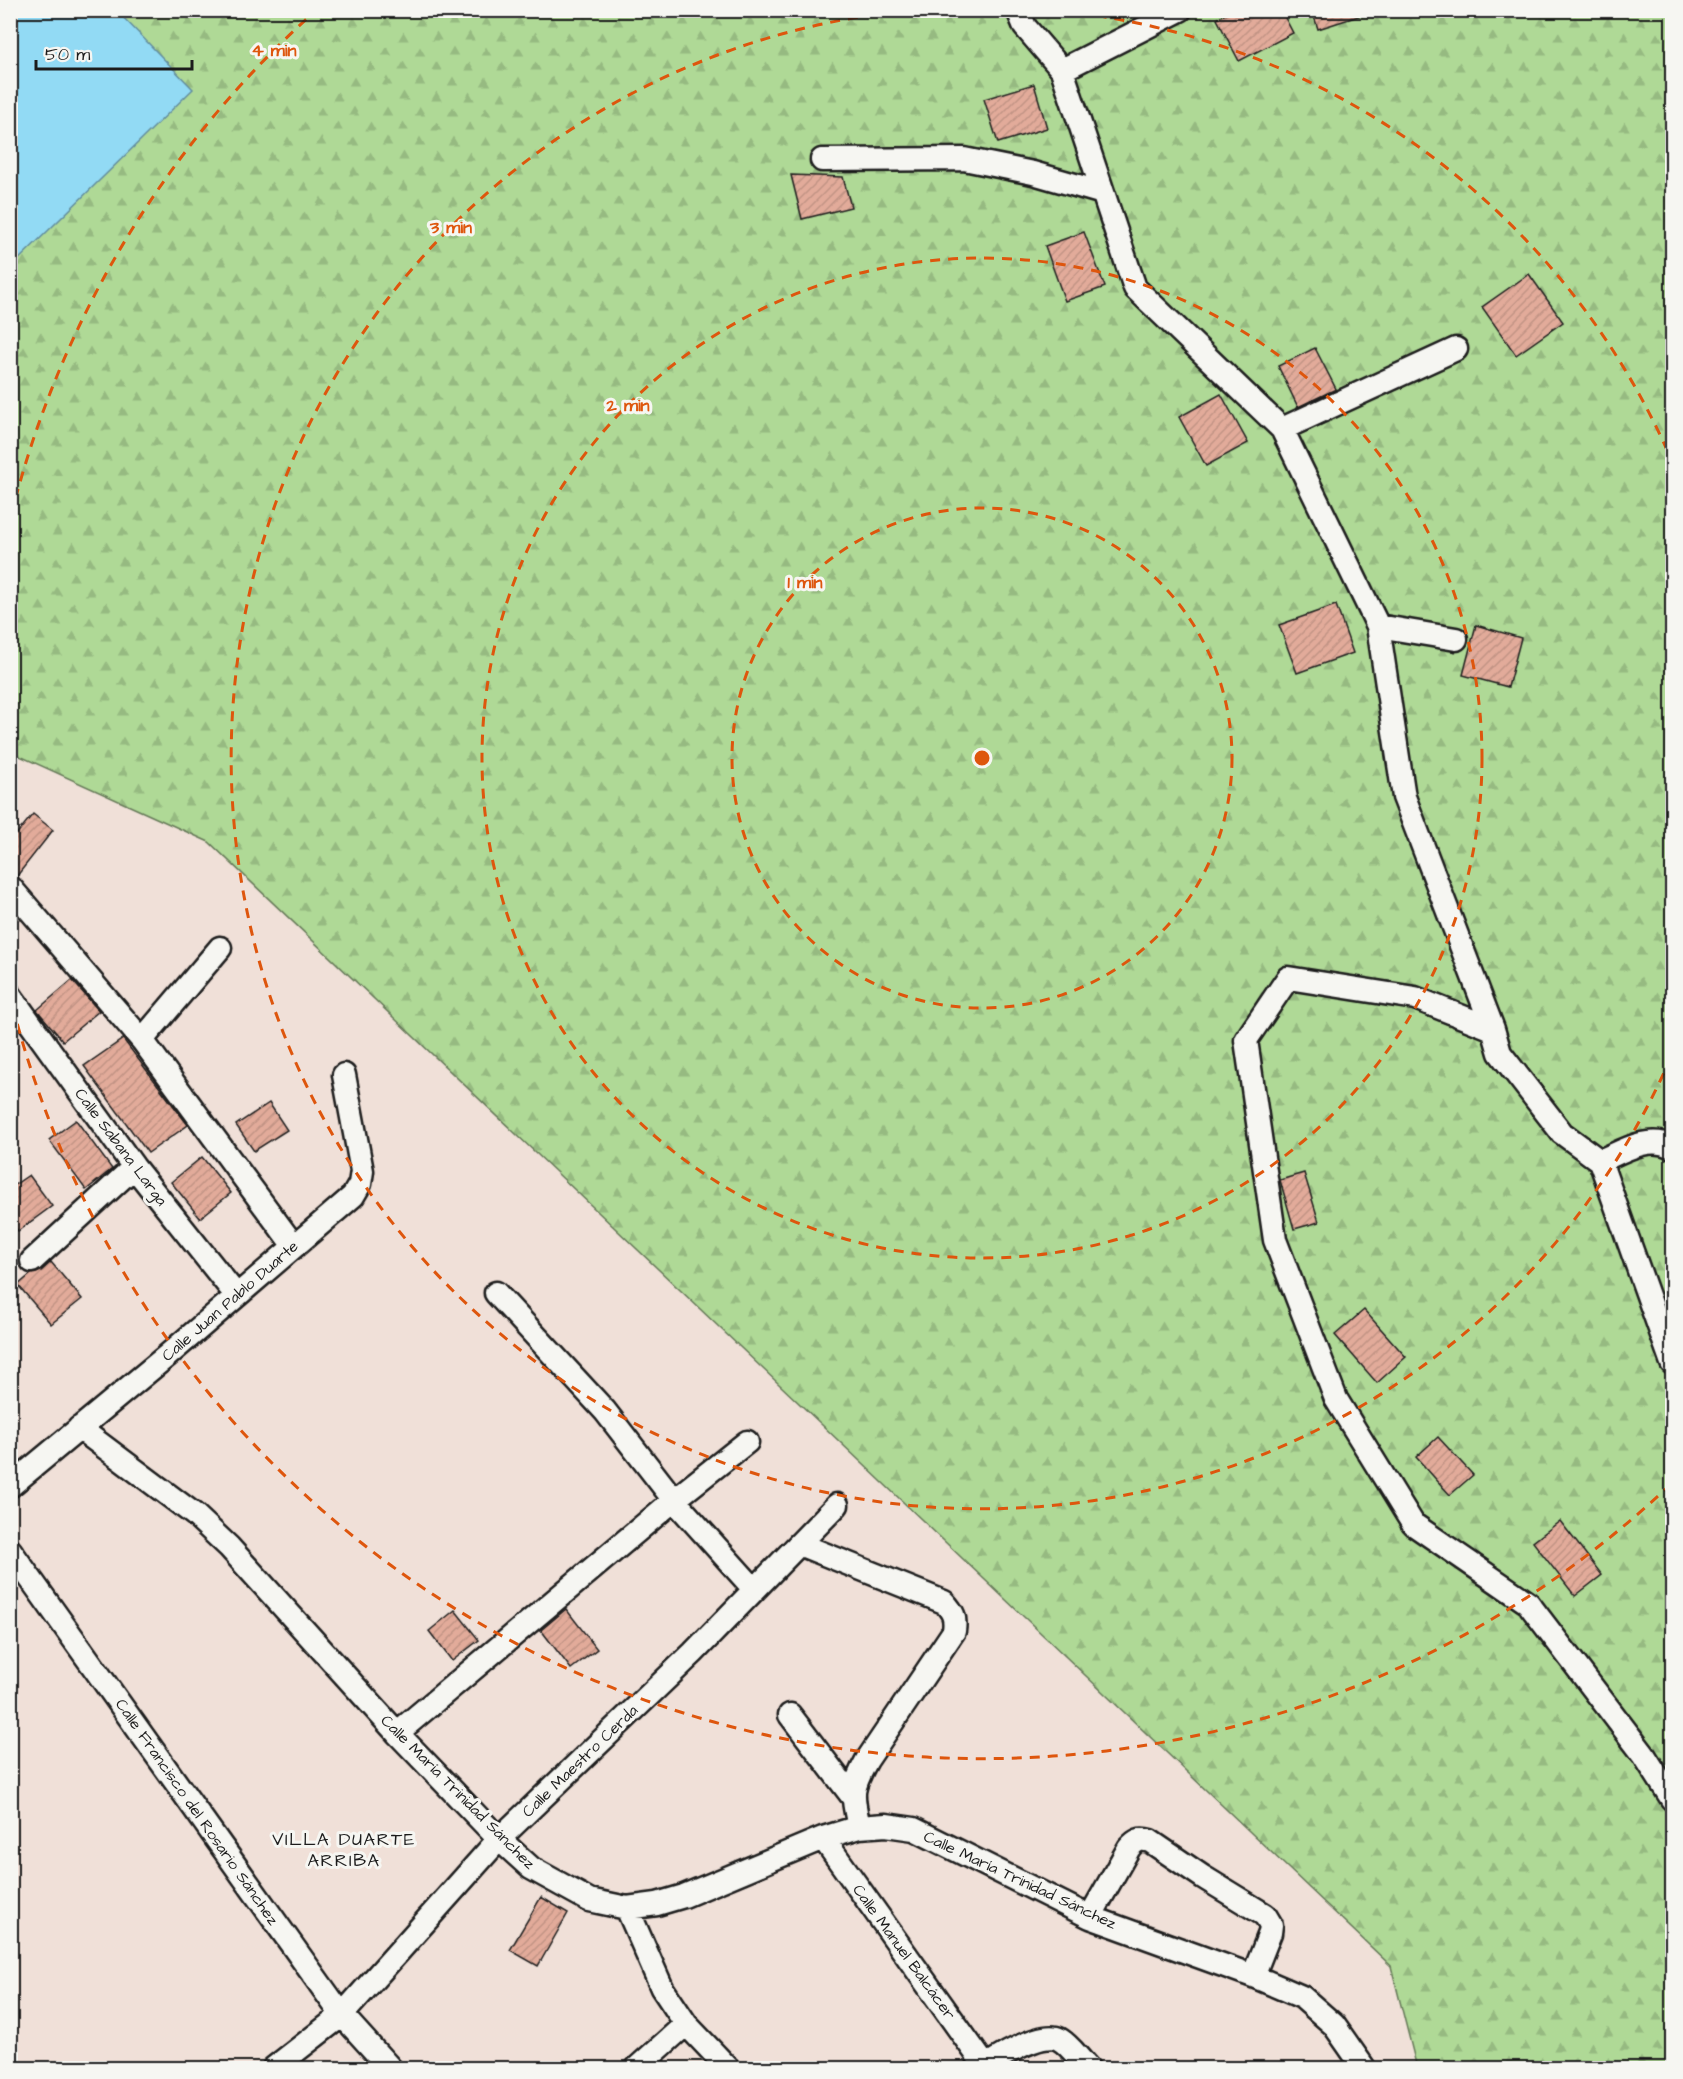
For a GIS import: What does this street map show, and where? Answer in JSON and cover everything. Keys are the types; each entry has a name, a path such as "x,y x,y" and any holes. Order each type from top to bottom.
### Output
{"street":[{"path":"1018,10 1025,27 1062,70 1135,288 1282,429 1378,626 1404,797 1493,1029 1500,1053 1562,1133 1600,1161 1672,1363"},
{"path":"1062,70 1180,10"},
{"path":"822,160 964,159 1033,173 1103,192"},
{"path":"1282,429 1456,349"},
{"path":"1378,626 1456,639"},
{"path":"10,887 142,1040 294,1246"},
{"path":"142,1040 220,948"},
{"path":"1493,1029 1416,998 1288,978 1246,1040 1275,1240 1336,1398 1413,1524 1528,1603 1644,1755 1672,1799"},
{"name":"Calle Sabana Larga","path":"10,995 134,1167 236,1295"},
{"name":"Calle Juan Pablo Duarte","path":"10,1486 353,1196 360,1184 362,1171 344,1075"},
{"path":"1600,1161 1639,1144 1666,1143 1672,1147"},
{"path":"32,1261 134,1167"},
{"path":"496,1293 605,1411 674,1500 754,1589"},
{"name":"Calle María Trinidad Sánchez","path":"80,1428 195,1515 230,1547 397,1733 499,1839 531,1868 589,1900 627,1908 657,1904 684,1896 823,1838 859,1827 886,1825 914,1829 1090,1917 1253,1976 1302,1997 1334,2025 1364,2068"},
{"path":"397,1733 674,1500 747,1442"},
{"name":"Calle Maestro Cerda","path":"274,2068 342,2015 499,1839 693,1653 837,1505"},
{"path":"799,1544 944,1602 956,1620 954,1631 867,1760 852,1796"},
{"name":"Calle Francisco del Rosario Sánchez","path":"10,1550 342,2015 390,2068"},
{"path":"790,1715 852,1796 859,1827"},
{"name":"Calle Manuel Balcácer","path":"823,1838 984,2068"},
{"path":"1090,1917 1129,1848 1135,1841 1142,1839 1150,1841 1265,1915 1271,1925 1270,1933 1253,1976"},
{"path":"627,1908 662,1989 686,2024 728,2068"},
{"path":"637,2068 686,2024"},
{"path":"984,2068 1038,2038 1048,2036 1057,2038 1067,2045 1088,2068"}],"green space":[{"path":"11,11 1672,11 1672,2068 1417,2068 1391,1966 209,842 11,752"}],"water":[{"path":"11,10 117,11 193,89 11,267"}],"building":[{"path":"1232,10 1281,10 1293,33 1239,61 1217,19"},
{"path":"1312,10 1365,10 1365,14 1318,29"},
{"path":"1034,84 1047,128 998,143 984,99"},
{"path":"791,175 843,177 851,207 802,219"},
{"path":"1084,232 1105,287 1065,301 1045,246"},
{"path":"1529,274 1563,322 1516,355 1482,307"},
{"path":"1315,348 1336,389 1298,407 1278,366"},
{"path":"1221,394 1248,443 1206,466 1179,417"},
{"path":"1336,605 1353,653 1297,673 1279,625"},
{"path":"1476,625 1521,638 1508,687 1463,675"},
{"path":"33,814 53,830 17,876 10,874 10,842"},
{"path":"72,980 99,1011 63,1041 37,1010"},
{"path":"123,1039 188,1125 148,1153 84,1066"},
{"path":"269,1103 287,1130 254,1151 236,1125"},
{"path":"76,1120 112,1169 86,1190 49,1140"},
{"path":"202,1157 231,1193 200,1218 171,1182"},
{"path":"1304,1173 1319,1222 1294,1229 1280,1180"},
{"path":"29,1175 52,1206 18,1231 10,1221 10,1188"},
{"path":"51,1262 82,1299 51,1324 18,1285"},
{"path":"1364,1310 1406,1357 1377,1383 1335,1335"},
{"path":"1438,1437 1473,1475 1450,1495 1416,1457"},
{"path":"1560,1521 1602,1575 1575,1596 1533,1542"},
{"path":"566,1609 597,1649 571,1669 541,1630"},
{"path":"455,1610 479,1640 452,1661 429,1631"},
{"path":"541,1897 568,1913 538,1966 510,1950"}],"district":[{"name":"VILLA DUARTE ARRIBA","path":"344,1849"}]}
